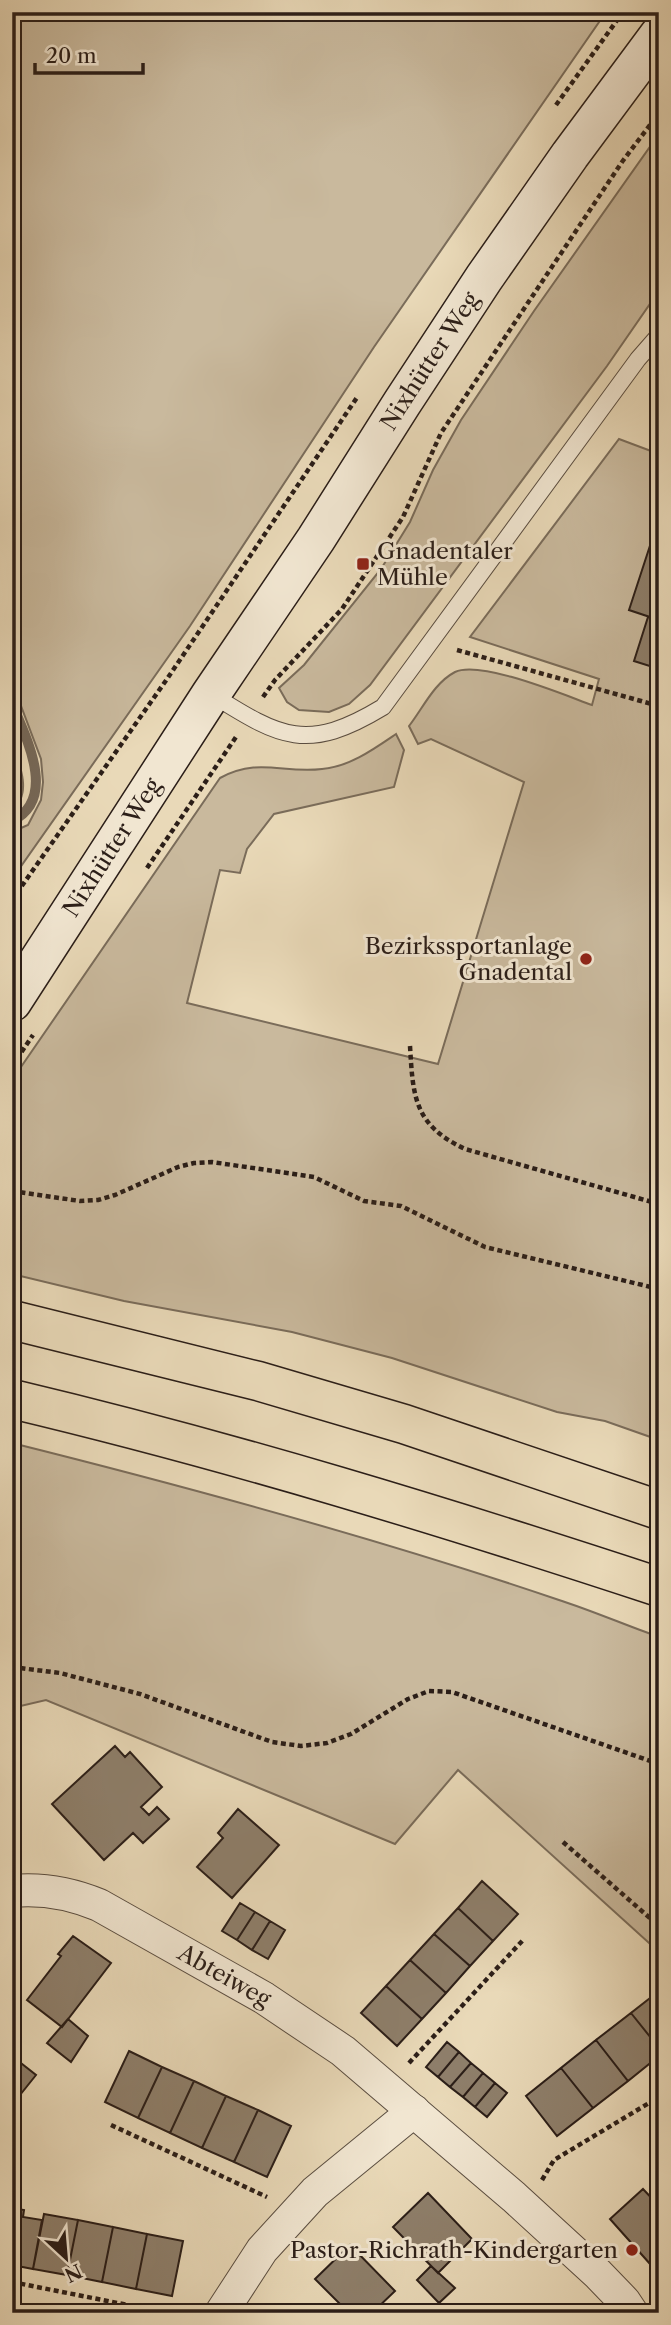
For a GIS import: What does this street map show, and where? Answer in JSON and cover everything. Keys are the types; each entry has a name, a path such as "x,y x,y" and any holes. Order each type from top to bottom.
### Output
{"highway":[{"path":"12,1320 271,1384 404,1423 659,1510"},
{"path":"12,1399 104,1420 309,1478 659,1587"}],"main road":[{"name":"Nixhütter Weg","path":"12,1002 484,278 659,35"}],"street":[{"name":"Abteiweg","path":"12,1891 30,1889 72,1894 99,1905 275,2005 343,2051 527,2208 598,2274 632,2313"},
{"path":"221,2313 262,2250 314,2192 414,2111"}],"lane":[{"path":"211,694 272,729 301,735 328,733 355,723 383,707 630,370 659,335"}],"path":[{"path":"554,108 623,12"},
{"path":"142,876 275,680 342,609 403,517 441,433 615,173 659,113"},
{"path":"12,900 174,668 360,393"},
{"path":"431,642 659,706"},
{"path":"12,1066 35,1032"},
{"path":"410,1046 415,1102 443,1139 465,1149 659,1204"},
{"path":"12,1191 80,1201 98,1200 178,1167 212,1162 301,1175 314,1177 364,1201 401,1206 485,1247 659,1289"},
{"path":"12,1667 60,1673 140,1695 272,1742 301,1746 327,1743 351,1734 408,1699 429,1691 452,1692 659,1764"},
{"path":"563,1842 659,1926"},
{"path":"387,2087 524,1939"},
{"path":"527,2208 554,2160 659,2097"},
{"path":"111,2125 270,2199 292,2217"},
{"path":"12,2282 168,2313"}],"shaded area":[{"path":"12,12 606,12 374,347 190,626 12,879 12,832 28,825 41,800 43,782 41,759 12,682"},
{"path":"659,134 659,295 370,685 349,704 329,712 299,710 287,702 279,688 304,665 381,569 410,522 433,470 461,420"},
{"path":"619,439 659,454 659,1440 605,1421 557,1412 392,1358 292,1332 124,1301 12,1274 12,1080 220,778 247,768 332,768 361,756 396,734 404,750 394,787 274,814 247,849 240,873 220,870 187,1003 438,1064 524,782 431,739 418,744 409,726 441,683 455,672 467,670 523,680 592,705 599,679 470,637"},
{"path":"12,744 21,769 23,787 18,803 12,809"},
{"path":"12,1443 356,1536 559,1600 659,1637 659,1952 458,1770 395,1844 46,1700 12,1708"}],"building":[{"path":"659,518 659,620 629,610"},
{"path":"648,617 659,620 659,669 634,661"},
{"path":"115,1746 125,1757 130,1752 162,1787 141,1807 149,1815 157,1807 169,1819 143,1843 133,1833 104,1860 52,1804"},
{"path":"238,1809 279,1845 232,1898 197,1867 223,1838 218,1833"},
{"path":"482,1881 518,1914 493,1941 458,1908"},
{"path":"240,1903 255,1912 237,1940 222,1931"},
{"path":"458,1908 493,1941 470,1966 434,1934"},
{"path":"255,1912 270,1921 252,1950 237,1940"},
{"path":"270,1921 285,1930 268,1959 252,1950"},
{"path":"434,1934 470,1966 446,1993 410,1960"},
{"path":"73,1936 111,1963 62,2027 27,2000"},
{"path":"410,1960 446,1993 422,2019 386,1986"},
{"path":"386,1986 422,2019 397,2046 361,2013"},
{"path":"659,1991 659,2048 631,2013"},
{"path":"631,2013 659,2048 659,2056 628,2081 596,2040"},
{"path":"68,2019 88,2036 71,2062 47,2043"},
{"path":"596,2040 628,2081 593,2108 561,2068"},
{"path":"447,2042 459,2052 438,2077 426,2067"},
{"path":"129,2051 162,2067 138,2118 105,2102"},
{"path":"459,2052 471,2063 450,2087 438,2077"},
{"path":"12,2056 36,2075 12,2105"},
{"path":"471,2063 483,2073 463,2097 450,2087"},
{"path":"162,2067 194,2081 170,2133 138,2118"},
{"path":"561,2068 593,2108 557,2136 526,2096"},
{"path":"483,2073 495,2083 475,2107 463,2097"},
{"path":"194,2081 226,2096 202,2148 170,2133"},
{"path":"495,2083 507,2093 487,2117 475,2107"},
{"path":"226,2096 258,2110 234,2162 202,2148"},
{"path":"258,2110 291,2126 267,2177 234,2162"},
{"path":"643,2189 659,2206 659,2274 610,2219"},
{"path":"428,2193 472,2239 438,2273 393,2227"},
{"path":"12,2208 24,2210 23,2217 42,2220 33,2269 12,2265"},
{"path":"44,2214 78,2220 67,2275 33,2269"},
{"path":"78,2220 113,2227 102,2282 67,2275"},
{"path":"113,2227 147,2234 136,2289 102,2282"},
{"path":"147,2234 183,2241 172,2296 136,2289"},
{"path":"350,2245 395,2291 372,2313 349,2313 315,2279"},
{"path":"431,2266 455,2288 439,2303 417,2280"}],"waterway":[{"path":"12,704 30,750 36,783 33,798 26,811 12,821"}],"place":[{"name":"Gnadentaler Mühle","path":"363,564"},
{"name":"Bezirkssportanlage Gnadental","path":"586,959"},
{"name":"Pastor-Richrath-Kindergarten","path":"632,2250"}]}
